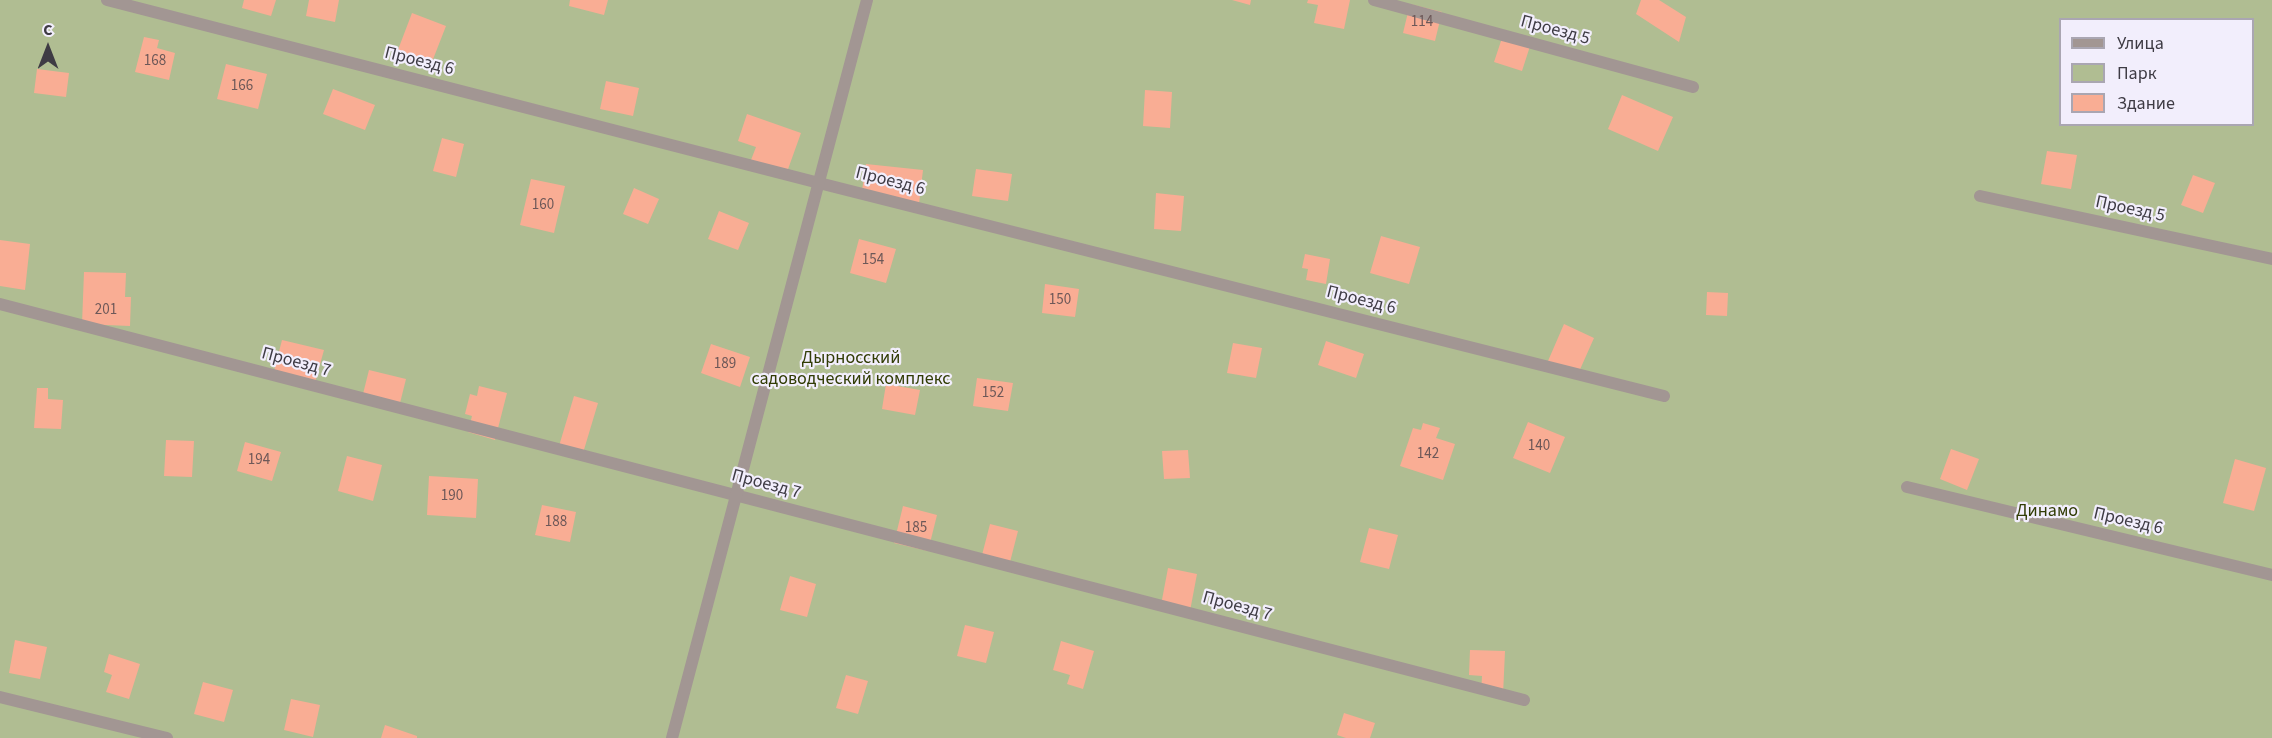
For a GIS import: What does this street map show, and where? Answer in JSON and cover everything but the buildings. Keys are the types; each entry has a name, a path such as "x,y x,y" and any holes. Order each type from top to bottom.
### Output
{"street":[{"name":"Проезд 6","path":"107,0 819,183 1664,396"},
{"path":"672,738 867,0"},
{"name":"Проезд 5","path":"1374,0 1693,87"},
{"name":"Проезд 5","path":"1980,196 2272,259"},
{"name":"Проезд 7","path":"0,304 1524,700"},
{"name":"Проезд 6","path":"1906,487 2272,575"},
{"path":"0,697 167,738"}],"green space":[{"name":"Дырносский садоводческий комплекс","path":"0,0 2272,0 2272,738 0,738"}],"park label":[{"name":"Динамо","path":"2047,512"}]}
